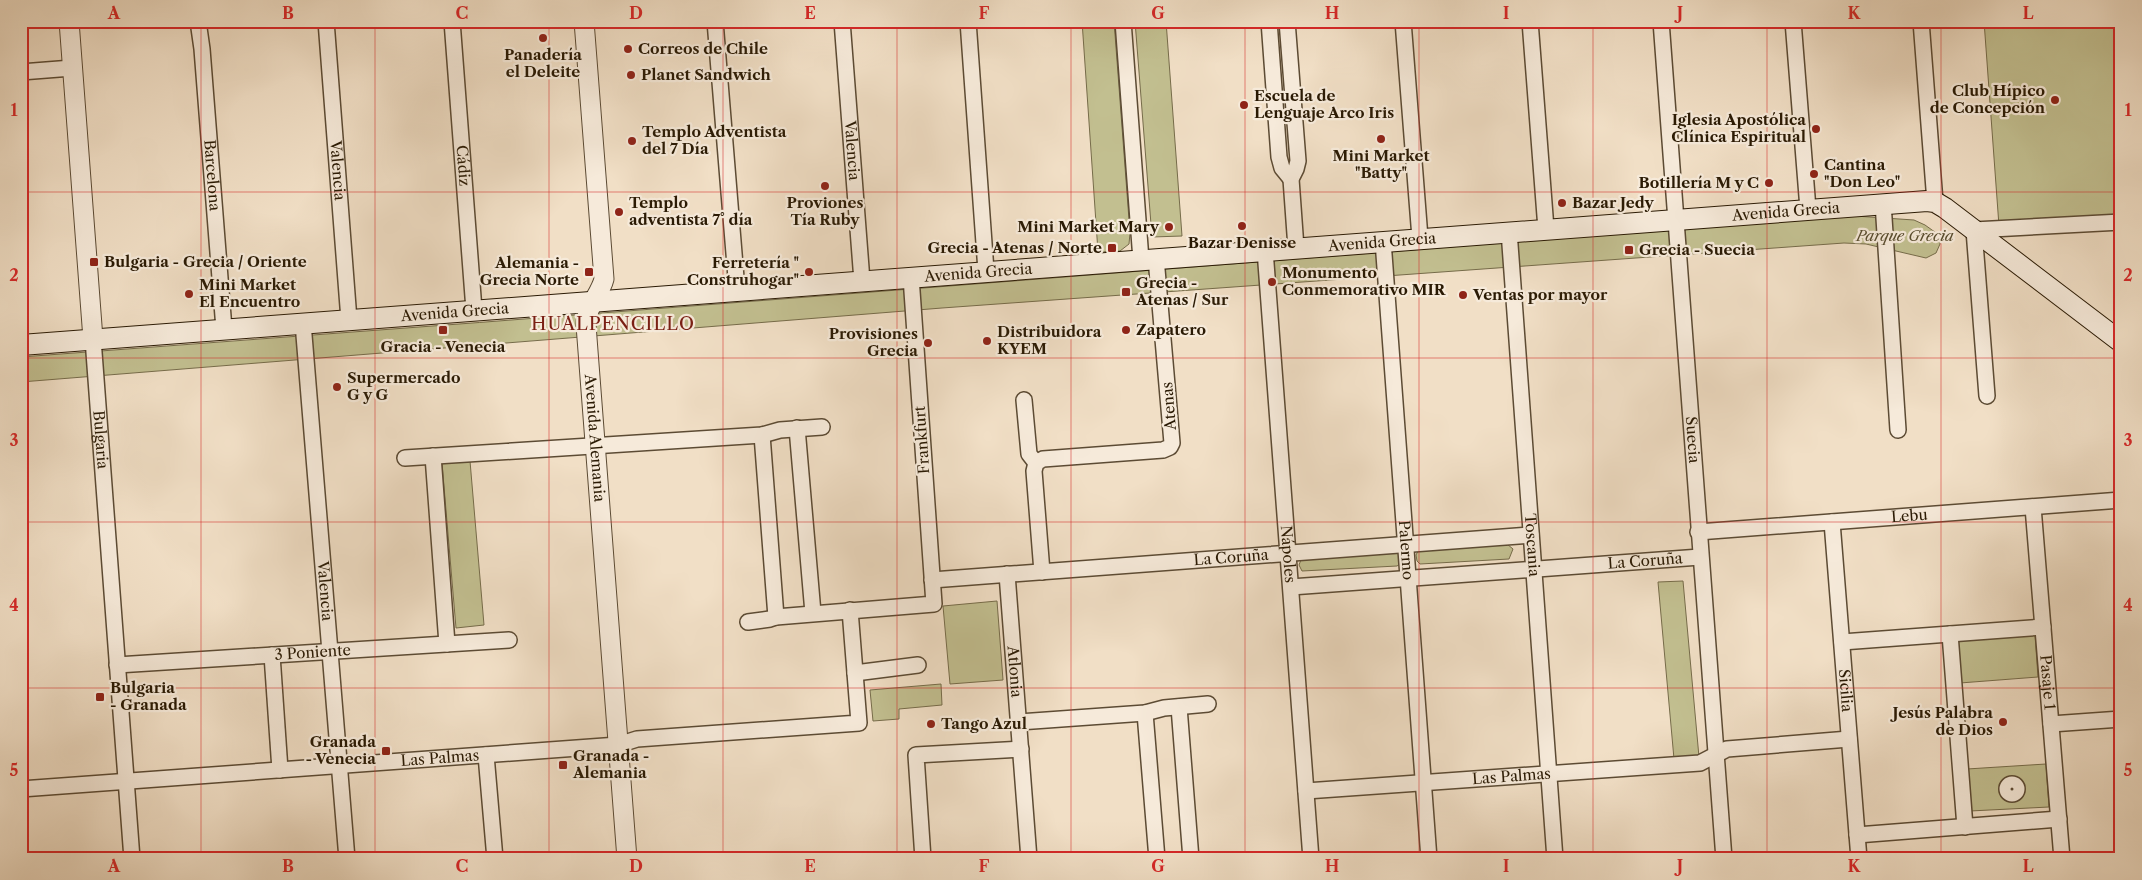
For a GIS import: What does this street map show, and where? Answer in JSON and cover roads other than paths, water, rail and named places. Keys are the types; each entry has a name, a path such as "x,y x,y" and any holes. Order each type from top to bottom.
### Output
{"main road":[{"name":"Avenida Grecia","path":"21,344 1883,203 1935,202"},
{"path":"1935,202 2121,342"}],"street":[{"name":"Bulgaria","path":"69,21 132,859"},
{"name":"Barcelona","path":"198,21 202,49 224,329"},
{"name":"Valencia","path":"326,21 349,320"},
{"name":"Cádiz","path":"452,21 474,310"},
{"name":"Avenida Alemania","path":"584,21 604,274 602,285 587,314 586,325 627,859"},
{"path":"715,21 737,290"},
{"name":"Valencia","path":"842,21 862,281"},
{"path":"968,21 986,271"},
{"name":"Atenas","path":"1036,463 1043,459 1163,450 1170,447 1172,439 1148,259 1123,21"},
{"path":"1270,21 1279,157 1282,168 1291,179"},
{"path":"1288,21 1298,161 1291,179 1296,248"},
{"path":"1404,21 1420,238"},
{"path":"1530,21 1546,229"},
{"name":"Suecia","path":"1661,21 1724,859"},
{"path":"1794,21 1808,209"},
{"path":"1921,21 1935,202"},
{"path":"21,72 72,68"},
{"path":"1883,203 1898,430"},
{"path":"1987,396 1974,230 2121,222"},
{"name":"Toscania","path":"1509,232 1555,859"},
{"name":"Palermo","path":"1383,241 1429,859"},
{"name":"Nápoles","path":"1265,250 1311,859"},
{"name":"Frankfurt","path":"850,610 934,604 911,277"},
{"name":"Valencia","path":"303,323 328,652 338,766 342,785 347,859"},
{"path":"1024,400 1029,454 1036,463 1034,471 1042,572"},
{"path":"405,458 762,435 780,430 822,427"},
{"path":"797,428 813,613"},
{"path":"762,435 776,616"},
{"path":"433,456 448,644"},
{"name":"Lebu","path":"1698,532 2121,500"},
{"name":"Pasaje 1","path":"2033,507 2062,859"},
{"name":"Sicilia","path":"1832,522 1858,859"},
{"name":"La Coruña","path":"932,580 1532,535"},
{"name":"La Coruña","path":"1291,587 1700,558"},
{"name":"Atlonia","path":"1007,574 1029,859"},
{"path":"748,622 770,619 776,616 850,610 855,673 918,665"},
{"path":"1842,642 2043,627"},
{"path":"1950,634 1965,827"},
{"name":"3 Poniente","path":"117,665 509,640"},
{"path":"272,655 280,770"},
{"name":"Las Palmas","path":"21,789 618,745 637,739 859,723 855,673"},
{"path":"1019,722 1145,713 1208,704"},
{"path":"1178,707 1191,859"},
{"path":"1145,713 1157,859"},
{"path":"2051,724 2121,719"},
{"name":"Las Palmas","path":"1306,791 1700,763 1716,757 1727,749 1849,738"},
{"path":"923,859 916,755 1021,749"},
{"path":"486,755 495,859"},
{"path":"1857,835 2059,819"}],"place":[{"name":"Panadería el Deleite","path":"543,38"},
{"name":"Correos de Chile","path":"628,49"},
{"name":"Planet Sandwich","path":"631,75"},
{"name":"Club Hípico de Concepción","path":"2055,100"},
{"name":"Escuela de Lenguaje Arco Iris","path":"1244,105"},
{"name":"Iglesia Apostólica Clínica Espiritual","path":"1816,129"},
{"name":"Mini Market \"Batty\"","path":"1381,139"},
{"name":"Templo Adventista del 7 Día","path":"632,141"},
{"name":"Cantina \"Don Leo\"","path":"1814,174"},
{"name":"Botillería M y C","path":"1769,183"},
{"name":"Proviones Tía Ruby","path":"825,186"},
{"name":"Bazar Jedy","path":"1562,203"},
{"name":"Templo adventista 7° día","path":"619,212"},
{"name":"Bazar Denisse","path":"1242,226"},
{"name":"Mini Market Mary","path":"1169,227"},
{"name":"Grecia - Atenas / Norte","path":"1112,248"},
{"name":"Grecia - Suecia","path":"1629,250"},
{"name":"Bulgaria - Grecia / Oriente","path":"94,262"},
{"name":"Alemania - Grecia Norte","path":"589,272"},
{"name":"Ferretería \" Construhogar\"","path":"809,272"},
{"name":"Monumento Conmemorativo MIR","path":"1272,282"},
{"name":"Grecia - Atenas / Sur","path":"1126,292"},
{"name":"Mini Market El Encuentro","path":"189,294"},
{"name":"Ventas por mayor","path":"1463,295"},
{"name":"Gracia - Venecia","path":"443,330"},
{"name":"Zapatero","path":"1126,330"},
{"name":"Distribuidora KYEM","path":"987,341"},
{"name":"Provisiones Grecia","path":"928,343"},
{"name":"Supermercado G y G","path":"337,387"},
{"name":"Bulgaria - Granada","path":"100,697"},
{"name":"Jesús Palabra de Dios","path":"2003,722"},
{"name":"Tango Azul","path":"931,724"},
{"name":"Granada - Venecia","path":"386,751"},
{"name":"Granada - Alemania","path":"563,765"}],"district":[{"name":"HUALPENCILLO","path":"613,324"}],"park label":[{"name":"Parque Grecia","path":"1905,236"}]}
